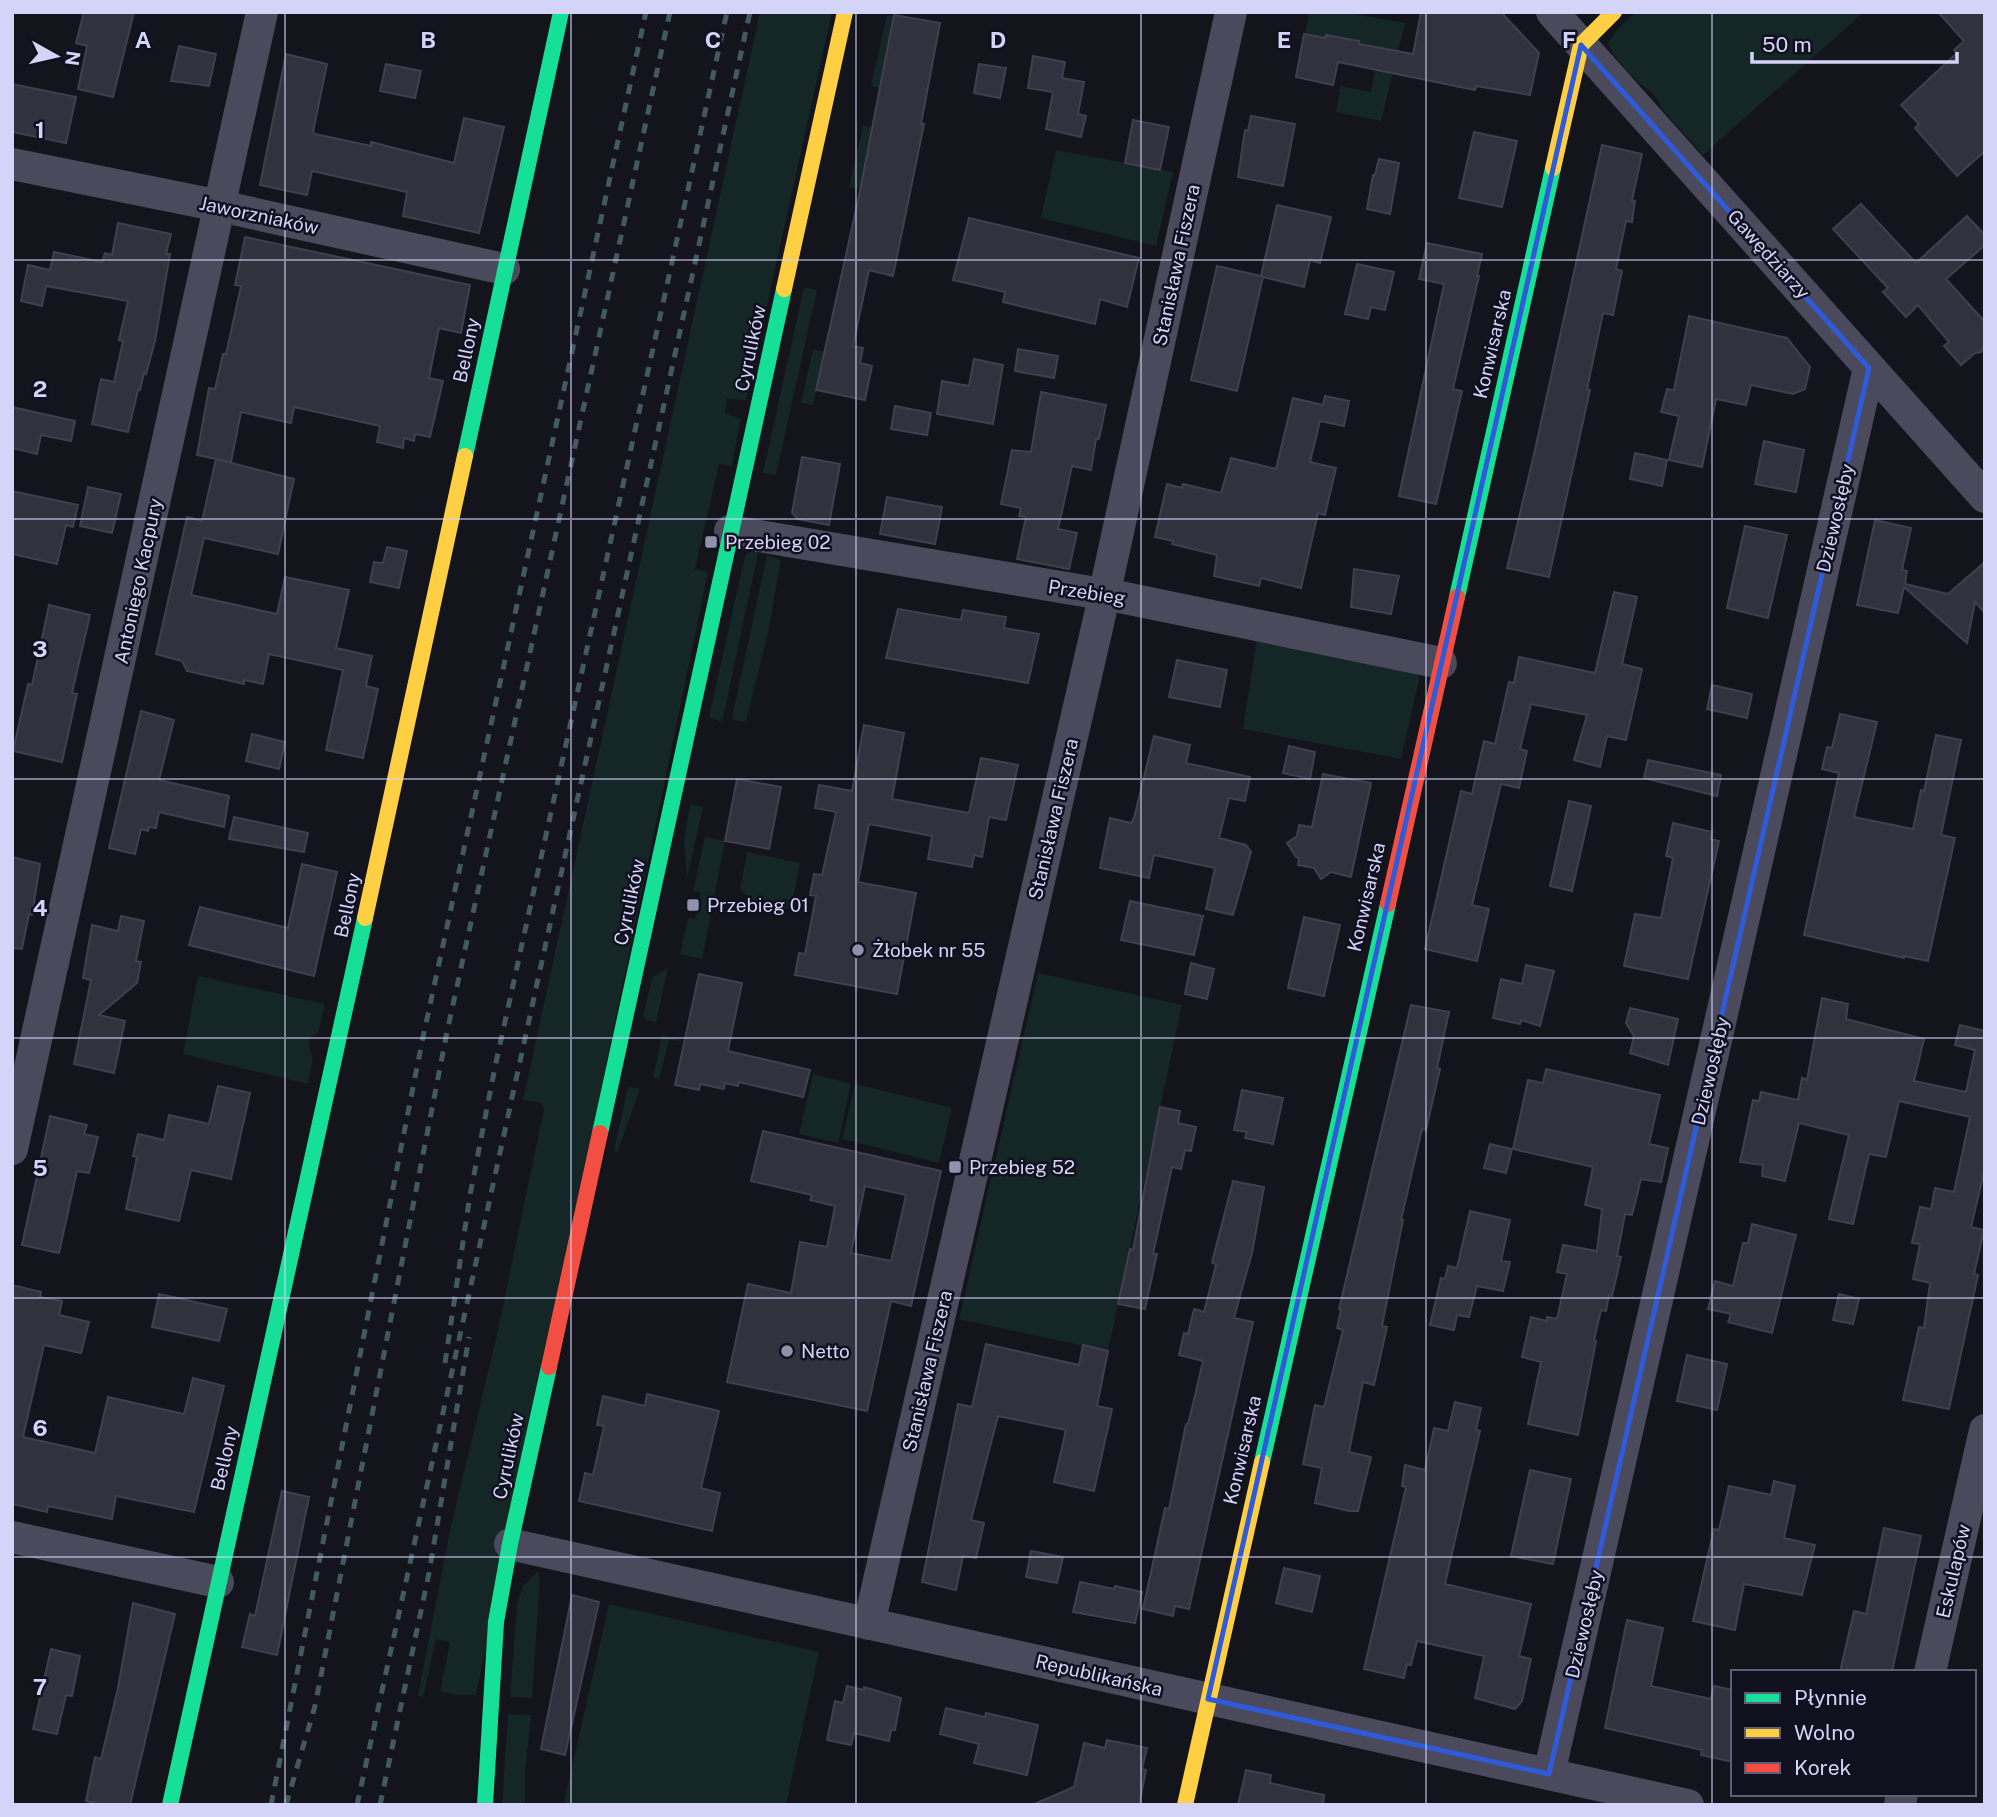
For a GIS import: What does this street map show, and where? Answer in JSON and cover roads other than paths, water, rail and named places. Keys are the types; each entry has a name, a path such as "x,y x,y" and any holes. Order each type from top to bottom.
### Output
{"street":[{"name":"Antoniego Kacpury","path":"12,1149 262,12"},
{"name":"Bellony","path":"170,1805 358,953 561,12"},
{"name":"Cyrulików","path":"485,1805 496,1622 510,1544 845,12"},
{"name":"Stanisława Fiszera","path":"869,1623 1104,596 1231,12"},
{"name":"Gawędziarzy","path":"1552,12 1985,497"},
{"path":"1581,45 1614,12"},
{"name":"Konwisarska","path":"1185,1805 1581,45"},
{"name":"Jaworzniaków","path":"12,164 220,206 504,270"},
{"name":"Dziewosłęby","path":"1549,1774 1870,368"},
{"name":"Przebieg","path":"730,531 1241,621 1441,663"},
{"name":"Eskulapów","path":"1930,1670 1985,1430"},
{"path":"12,1537 218,1582"},
{"name":"Republikańska","path":"510,1544 1688,1805"}],"railway":[{"path":"271,1805 423,1037 646,12"},
{"path":"286,1805 315,1706 447,1032 670,12"},
{"path":"445,1363 470,1195 495,1067 727,12"},
{"path":"357,1805 750,12"},
{"path":"380,1805 429,1573 469,1337"}],"place":[{"name":"Przebieg 02","path":"711,542"},
{"name":"Przebieg 01","path":"693,905"},
{"name":"Żłobek nr 55","path":"858,950"},
{"name":"Przebieg 52","path":"955,1167"},
{"name":"Netto","path":"787,1351"}]}
